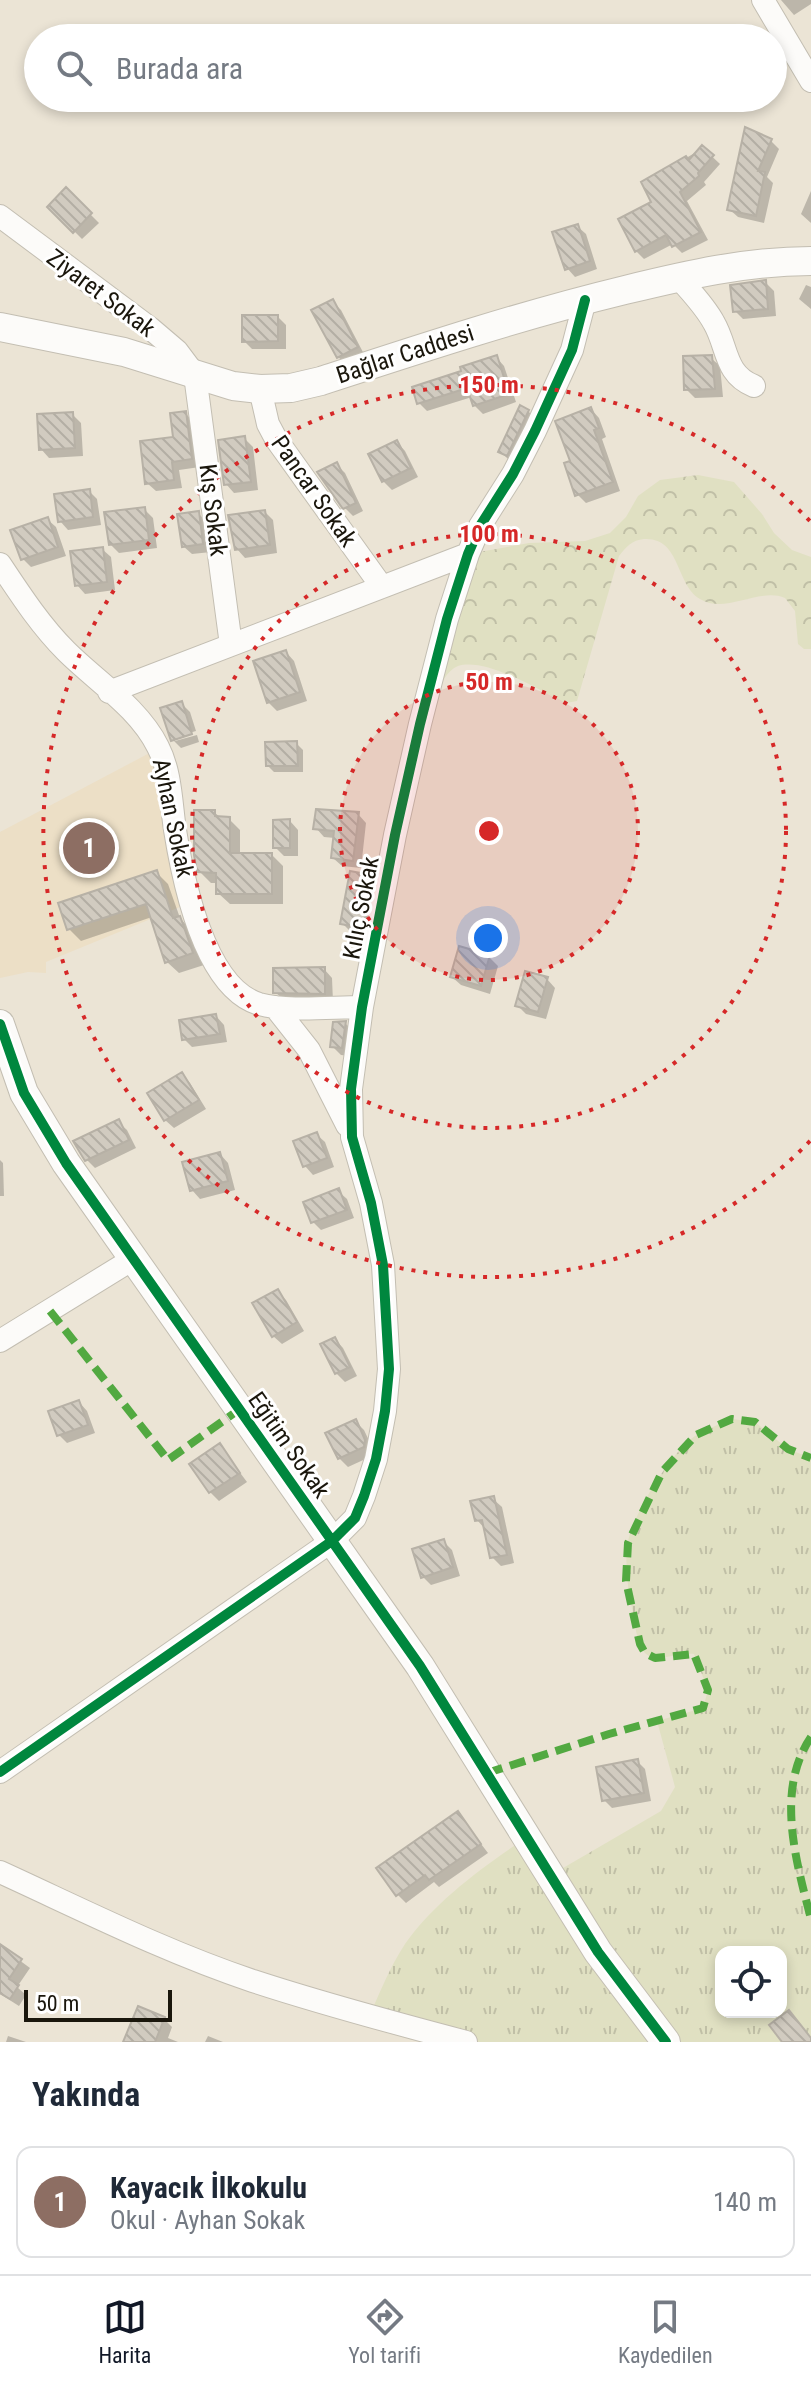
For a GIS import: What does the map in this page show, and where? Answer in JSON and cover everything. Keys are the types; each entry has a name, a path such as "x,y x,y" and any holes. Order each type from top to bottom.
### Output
{"street":[{"path":"763,0 777,24"},
{"path":"787,40 811,81"},
{"name":"Ziyaret Sokak","path":"0,216 150,328 177,351 195,375"},
{"name":"Bağlar Caddesi","path":"0,327 124,352 233,386 291,388 464,334 678,277 736,265 811,261"},
{"path":"678,277 711,317 735,374 743,382 754,386"},
{"name":"Kılıç Sokak","path":"0,1772 332,1541 355,1518 364,1496 376,1459 389,1369 387,1313 378,1237 365,1176 352,1137 351,1089 362,1007 420,724 447,619 480,526 513,474 572,350 585,300"},
{"name":"Kış Sokak","path":"195,375 231,645"},
{"name":"Pancar Sokak","path":"260,389 268,424 276,439 382,587"},
{"path":"109,692 468,554"},
{"name":"Ayhan Sokak","path":"0,564 45,628 137,717 159,748 166,766 181,864 212,958 236,992 260,1004 275,1007 362,1007"},
{"path":"275,1007 309,1050 336,1098 352,1137"},
{"name":"Eğitim Sokak","path":"0,1024 24,1093 66,1163 420,1666 598,1952 666,2042"},
{"path":"0,1341 133,1259"},
{"path":"0,1872 174,1950 252,1980 369,2017 466,2042"}],"shaded area":[{"path":"159,748 192,902 46,962 46,973 28,972 0,978 0,832"}],"green space":[{"path":"698,475 734,482 774,533 792,550 811,557 811,649 804,649 798,644 795,611 785,598 764,596 720,604 700,599 686,583 665,545 644,539 630,544 619,556 577,701 566,703 498,671 470,665 458,666 450,671 434,695 468,554 529,543 585,541 610,533 626,517 638,496 660,480"},
{"path":"732,1419 755,1422 788,1449 811,1458 811,2042 466,2042 369,2017 405,1944 431,1913 477,1872 527,1837 551,1875 661,1811 675,1787 657,1721 703,1708 708,1690 694,1654 656,1658 646,1654 640,1646 628,1588 627,1546 636,1518 654,1485 676,1454 698,1434"}],"building":[{"path":"745,127 772,139 758,171 765,172 756,216 727,210"},
{"path":"702,145 714,155 698,173 699,176 680,192 701,232 672,247 666,235 635,252 618,219 651,202 641,182 686,156 689,160"},
{"path":"66,187 92,213 73,233 47,207"},
{"path":"578,224 590,261 565,270 552,232"},
{"path":"766,280 768,309 733,312 730,285"},
{"path":"333,299 358,347 337,358 311,310"},
{"path":"242,315 278,315 278,341 242,342"},
{"path":"497,355 509,394 473,406 467,388 417,404 412,387"},
{"path":"712,355 715,389 684,390 683,356"},
{"path":"520,405 529,410 507,456 498,452"},
{"path":"591,407 599,428 594,430 613,482 575,496 564,463 570,461 555,421"},
{"path":"186,411 192,459 172,462 174,480 145,484 140,441 173,437 170,413"},
{"path":"73,412 75,448 39,450 37,414"},
{"path":"245,436 251,482 224,485 218,440"},
{"path":"397,440 411,468 382,482 368,454"},
{"path":"337,462 356,503 343,509 317,472"},
{"path":"90,489 93,517 58,522 54,494"},
{"path":"145,507 149,540 109,545 104,512"},
{"path":"265,510 270,545 235,550 228,515"},
{"path":"199,511 203,544 182,547 177,514"},
{"path":"48,517 58,547 21,560 10,530"},
{"path":"103,547 107,582 75,586 70,551"},
{"path":"286,650 300,692 267,703 253,661"},
{"path":"182,701 192,734 171,741 160,708"},
{"path":"297,741 298,766 266,766 265,742"},
{"path":"316,809 359,812 353,861 331,858 334,831 313,829"},
{"path":"194,810 215,810 215,816 230,817 230,853 272,853 272,894 216,894 216,873 197,872"},
{"path":"290,819 290,848 273,848 273,820"},
{"path":"157,870 173,918 180,916 193,953 165,963 146,904 67,930 58,903"},
{"path":"350,871 372,875 363,928 340,924"},
{"path":"459,946 490,955 481,986 450,977"},
{"path":"325,967 325,994 273,993 273,968"},
{"path":"525,971 548,977 538,1012 515,1006"},
{"path":"216,1014 220,1034 182,1040 179,1020"},
{"path":"346,1021 342,1048 330,1047 333,1022"},
{"path":"182,1072 199,1100 164,1121 147,1093"},
{"path":"119,1119 129,1140 85,1161 73,1141"},
{"path":"317,1132 327,1158 303,1167 293,1141"},
{"path":"220,1152 228,1181 190,1191 182,1162"},
{"path":"339,1188 347,1210 311,1223 303,1202"},
{"path":"278,1289 297,1322 272,1337 252,1303"},
{"path":"335,1337 350,1367 335,1374 320,1344"},
{"path":"79,1400 88,1425 57,1436 48,1411"},
{"path":"356,1419 365,1440 364,1447 338,1459 325,1433"},
{"path":"220,1443 240,1473 209,1493 189,1464"},
{"path":"494,1496 507,1555 490,1558 482,1520 475,1521 470,1501"},
{"path":"444,1539 453,1567 421,1578 412,1549"},
{"path":"638,1759 644,1793 602,1801 596,1767"},
{"path":"458,1811 481,1844 429,1880 425,1875 396,1896 376,1868"},
{"path":"0,1944 22,1959 9,1979 19,1985 10,1999 0,1993"},
{"path":"138,2006 165,2017 155,2042 123,2042"},
{"path":"789,2010 811,2042 782,2042 769,2025 778,2018 787,2018"}],"marked path":[{"path":"50,1311 168,1460 240,1409"},
{"path":"487,1773 703,1708 708,1690 694,1654 655,1658 645,1653 640,1644 626,1581 628,1543 662,1472 696,1435 732,1419 755,1422 788,1449 811,1458"},
{"path":"811,1737 800,1758 791,1803 795,1850 811,1919"}],"cycle path":[{"path":"0,1772 332,1541 355,1518 364,1496 376,1459 389,1369 383,1265 371,1203 352,1137 351,1089 362,1007 395,835 447,619 480,526 513,474 572,350 585,300"},
{"path":"0,1024 24,1093 66,1163 420,1666 598,1952 666,2042"}],"place":[{"name":"Kayacık İlkokulu","path":"89,848"}]}
